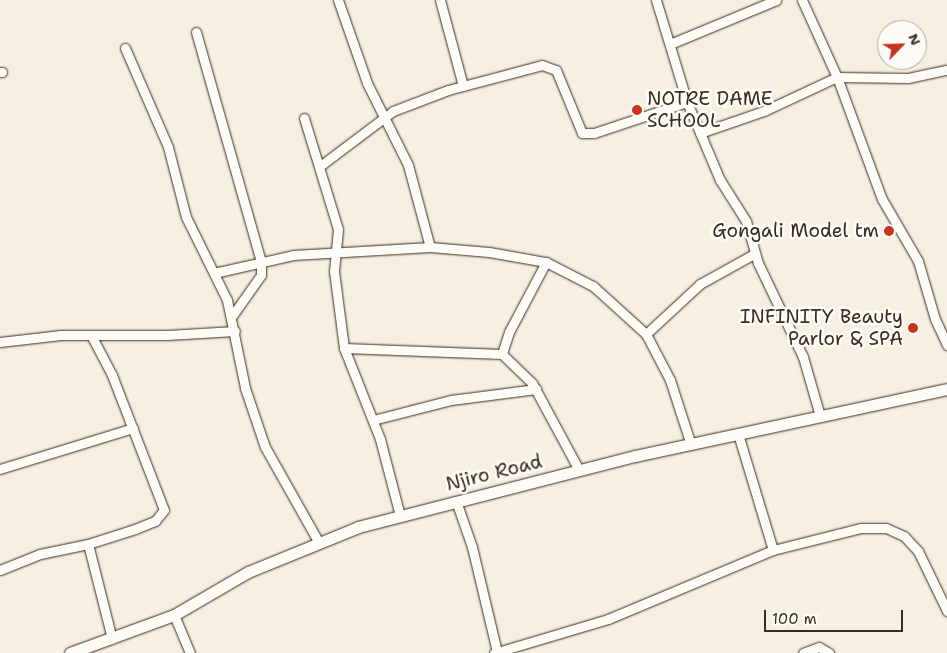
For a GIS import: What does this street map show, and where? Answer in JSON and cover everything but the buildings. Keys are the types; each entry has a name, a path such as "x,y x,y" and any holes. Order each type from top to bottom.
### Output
{"street":[{"path":"338,0 367,83 408,165 430,247"},
{"path":"440,0 463,86"},
{"path":"656,0 687,102 720,180 746,222 754,254 803,357 820,416"},
{"path":"670,44 776,0"},
{"path":"802,0 837,77 882,199 918,261 935,319 947,345"},
{"path":"196,32 261,261 261,274 232,316"},
{"path":"124,48 168,147 186,216 214,272 232,316 244,388 266,447 318,541"},
{"path":"320,166 385,117 404,106 463,86 550,66 561,81 576,125 582,133 588,134 687,102"},
{"path":"700,133 764,111 837,77 908,78 947,70"},
{"path":"304,118 338,228 338,253 334,271 344,348 373,420 400,516"},
{"path":"214,272 261,261 314,253 430,247 490,252 546,262 593,286 646,334 670,380 691,445"},
{"path":"646,334 700,284 754,254"},
{"path":"502,354 509,332 546,262"},
{"path":"0,342 91,335 235,331"},
{"path":"0,570 40,554 88,544 155,521 164,510 133,428 91,335"},
{"path":"344,348 502,354 536,389 579,470"},
{"path":"373,420 458,398 536,389"},
{"name":"Njiro Road","path":"70,653 174,615 248,572 318,541 400,516 579,470 947,389"},
{"path":"0,469 133,428"},
{"path":"738,434 773,550"},
{"path":"456,501 472,547 496,652"},
{"path":"496,652 608,619 773,550 861,528 886,528 904,536 918,551 947,611"},
{"path":"88,544 112,638"},
{"path":"174,615 190,653"},
{"path":"803,653 819,648 829,653"},
{"path":"496,652 509,653"}],"place":[{"name":"NOTRE DAME SCHOOL","path":"637,110"},
{"name":"Gongali Model tm","path":"889,231"},
{"name":"INFINITY Beauty Parlor & SPA","path":"913,328"}]}
